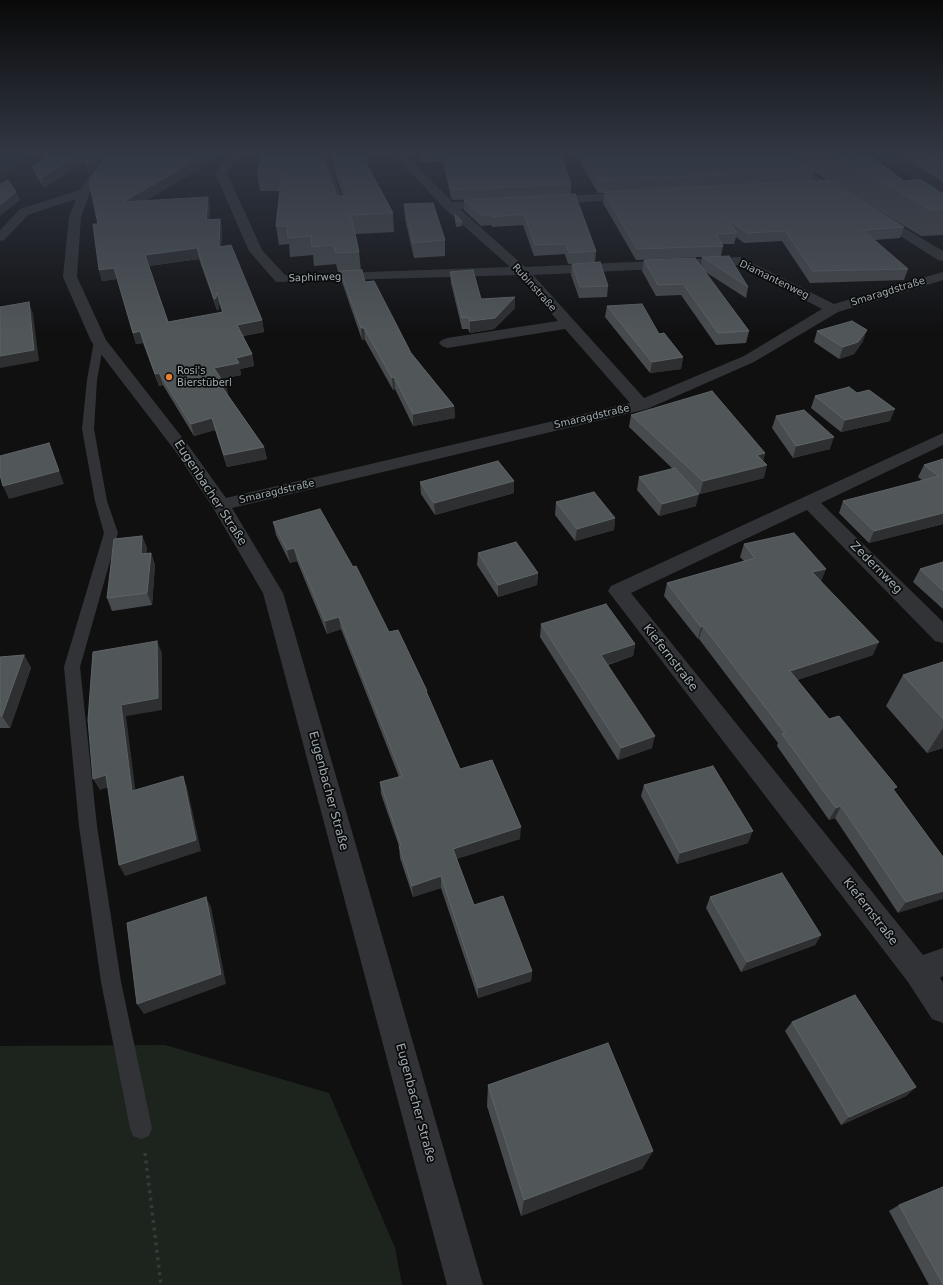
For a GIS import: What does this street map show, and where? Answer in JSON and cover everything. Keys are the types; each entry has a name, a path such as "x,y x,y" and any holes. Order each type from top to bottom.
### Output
{"street":[{"path":"0,237 23,213"},
{"name":"Eugenbacher Straße","path":"76,213 70,277 99,341 182,449 221,505 273,593 465,1285"},
{"name":"Saphirweg","path":"239,213 256,251 281,279 522,271"},
{"name":"Rubinstraße","path":"457,213 522,271 566,324 640,405"},
{"path":"872,213 943,257"},
{"name":"Diamantenweg","path":"522,271 740,261 833,309"},
{"name":"Smaragdstraße","path":"221,505 640,405 749,359 833,309 943,276"},
{"name":"Rubinstraße","path":"447,343 566,324"},
{"name":"Kiefernstraße","path":"943,438 618,591 930,967 943,1008"},
{"name":"Zedernweg","path":"809,501 943,635"}],"lane":[{"path":"99,341 92,380 88,429 102,501 111,533 72,667 88,826 110,974 142,1128"}],"path":[{"path":"142,1128 161,1285"}],"shaded area":[{"path":"165,1045 329,1093 395,1248 402,1285 0,1285 0,1046"}],"building":[{"path":"96,213 207,213 206,220 220,219 219,247 231,245 262,320 237,325 252,354 236,358 239,363 214,368 226,386 222,387 264,447 224,455 212,418 191,424 159,373 155,374 140,331 133,333 114,268 99,270 93,224 98,224","holes":["197,248 214,299 216,298 217,292 223,312 168,322 145,255"]},
{"path":"277,213 393,213 351,215 359,252 336,253 333,245 312,247 311,236 288,238 287,226 276,226"},
{"path":"406,213 436,213 445,240 413,243"},
{"path":"479,213 582,213 596,251 569,253 566,244 535,245 524,214 492,217 491,215 481,215"},
{"path":"616,213 881,213 904,227 863,230 908,269 813,271 785,231 747,233 726,218 737,233 716,234 723,246 637,249"},
{"path":"455,214 462,221 456,221"},
{"path":"729,256 748,287 702,257"},
{"path":"695,258 749,331 718,333 683,284 658,285 644,260"},
{"path":"600,262 608,286 580,287 572,264"},
{"path":"362,270 365,282 374,281 411,353 454,406 413,414 394,377 392,378 364,328 361,328 340,271"},
{"path":"473,270 481,299 515,297 495,318 470,321 468,317 462,318 450,272"},
{"path":"29,302 34,350 0,356 0,307"},
{"path":"642,304 659,334 664,333 683,357 652,362 607,306"},
{"path":"852,321 867,330 858,342 843,347 817,331"},
{"path":"849,387 857,393 869,390 895,409 845,420 815,396"},
{"path":"712,391 765,453 757,455 767,465 703,481 631,415"},
{"path":"804,410 834,437 796,446 776,416"},
{"path":"49,443 59,471 3,486 0,475 0,456"},
{"path":"943,459 943,513 874,531 843,501 939,476 924,465"},
{"path":"498,461 514,481 434,503 420,482"},
{"path":"675,468 699,494 662,504 639,477"},
{"path":"594,492 615,518 577,529 556,502"},
{"path":"320,509 353,567 356,566 389,632 398,630 427,691 460,769 492,760 521,827 453,849 474,905 503,896 532,971 478,988 441,876 412,886 399,846 401,846 380,782 402,776 339,617 325,621 294,548 287,550 273,522"},
{"path":"794,533 826,569 812,572 879,642 790,671 829,719 839,716 897,787 893,789 943,857 943,891 906,902 841,806 836,808 782,734 785,733 703,626 701,627 667,583 755,558 744,544"},
{"path":"142,536 141,554 151,553 147,593 107,598 114,539"},
{"path":"516,542 538,573 498,585 478,553"},
{"path":"943,562 943,591 920,569"},
{"path":"606,604 635,644 601,655 655,736 621,748 541,624"},
{"path":"157,641 158,698 121,705 132,791 183,776 196,840 119,865 106,775 93,779 88,720 93,652"},
{"path":"24,655 2,716 0,716 0,657"},
{"path":"943,662 943,719 903,675"},
{"path":"713,766 753,831 680,853 644,785"},
{"path":"782,873 821,935 747,962 710,897"},
{"path":"206,897 221,974 137,1004 127,923"},
{"path":"855,995 916,1087 849,1117 792,1022"},
{"path":"608,1043 653,1151 524,1200 488,1085"},
{"path":"943,1187 943,1284 899,1205"}],"place":[{"name":"Rosi's Bierstüberl","path":"169,377"}]}
